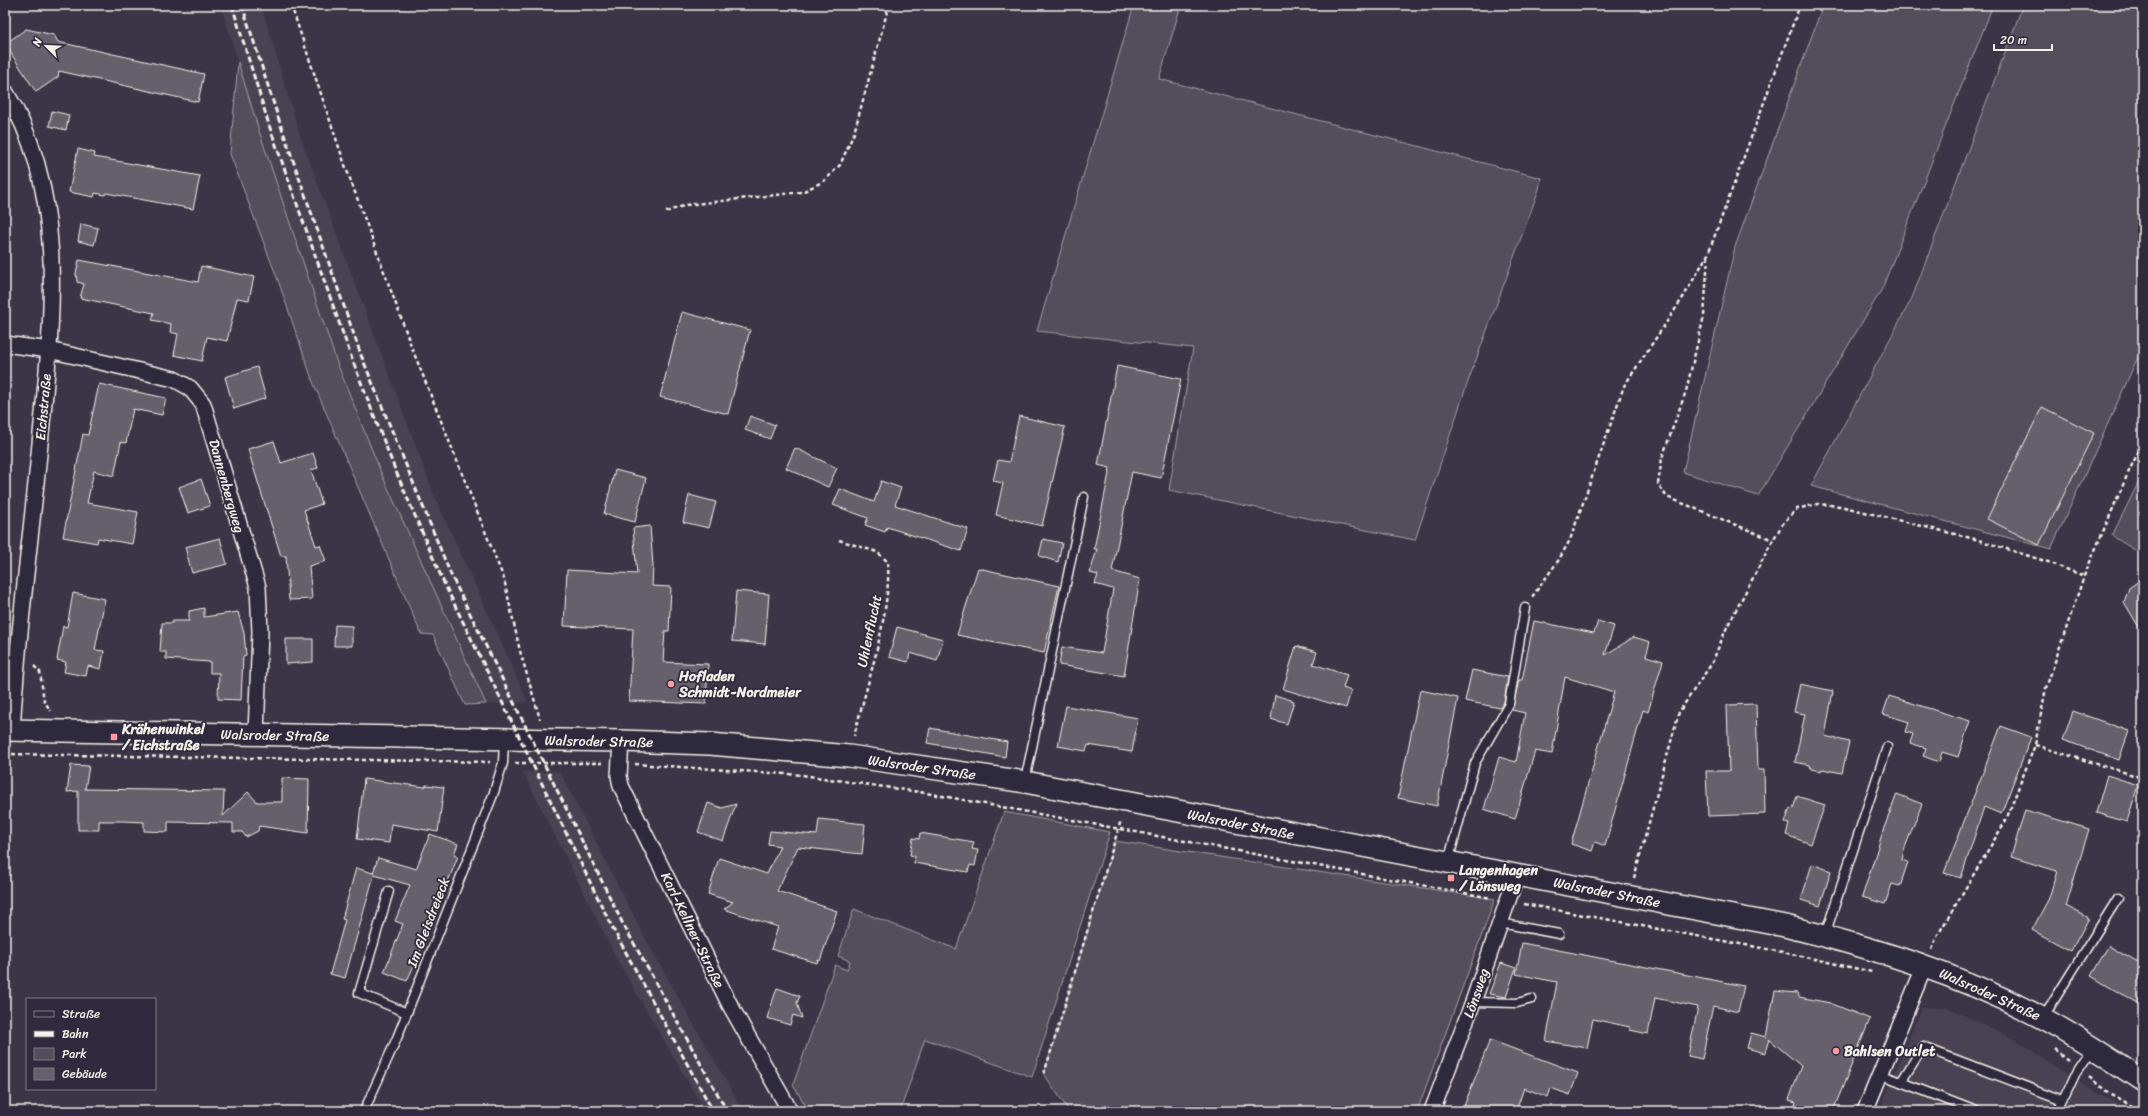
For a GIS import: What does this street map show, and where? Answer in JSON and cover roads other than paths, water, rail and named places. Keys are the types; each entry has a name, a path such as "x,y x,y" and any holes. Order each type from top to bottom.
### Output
{"street":[{"name":"Eichstraße","path":"5,91 27,135 42,186 50,242 52,304 49,350 19,651 9,730"},
{"name":"Dannenbergweg","path":"5,344 49,350 174,379 190,388 203,404 258,587 260,632 256,734"},
{"name":"Walsroder Straße","path":"9,730 621,741 710,744 849,756 1025,782 1215,819 1516,874 1785,926 1825,936 1925,965 1985,990 2043,1018 2092,1047 2143,1081"},
{"name":"Karl-Kellner-Straße","path":"621,741 619,776 621,786 730,1005 790,1111"},
{"name":"Lönsweg","path":"1432,1111 1473,1002 1516,874"},
{"path":"1865,1111 1925,965"}],"lane":[{"path":"1025,782 1084,497"},
{"path":"1448,862 1475,763 1509,704 1525,608"},
{"name":"Im Gleisdreieck","path":"364,1111 407,1013 493,795 503,763 504,739"},
{"path":"1825,936 1886,747"},
{"path":"389,891 359,993 407,1013"},
{"path":"2043,1018 2118,898"},
{"path":"1500,923 1559,934"},
{"path":"1473,1002 1517,1003 1532,999"},
{"path":"1901,1082 1923,1047 2062,1100"},
{"path":"2058,1111 2078,1068 2092,1047"},
{"path":"1880,1074 1976,1111"}],"railway":[{"path":"232,5 270,128 352,359 394,467 444,583 612,927 713,1111"},
{"path":"242,5 280,123 361,355 451,575 622,922 727,1111"}],"place":[{"name":"Hofladen Schmidt-Nordmeier","path":"671,684"},
{"name":"Krähenwinkel / Eichstraße","path":"114,737"},
{"name":"Langenhagen / Lönsweg","path":"1451,878"},
{"name":"Bahlsen Outlet","path":"1836,1051"}]}
